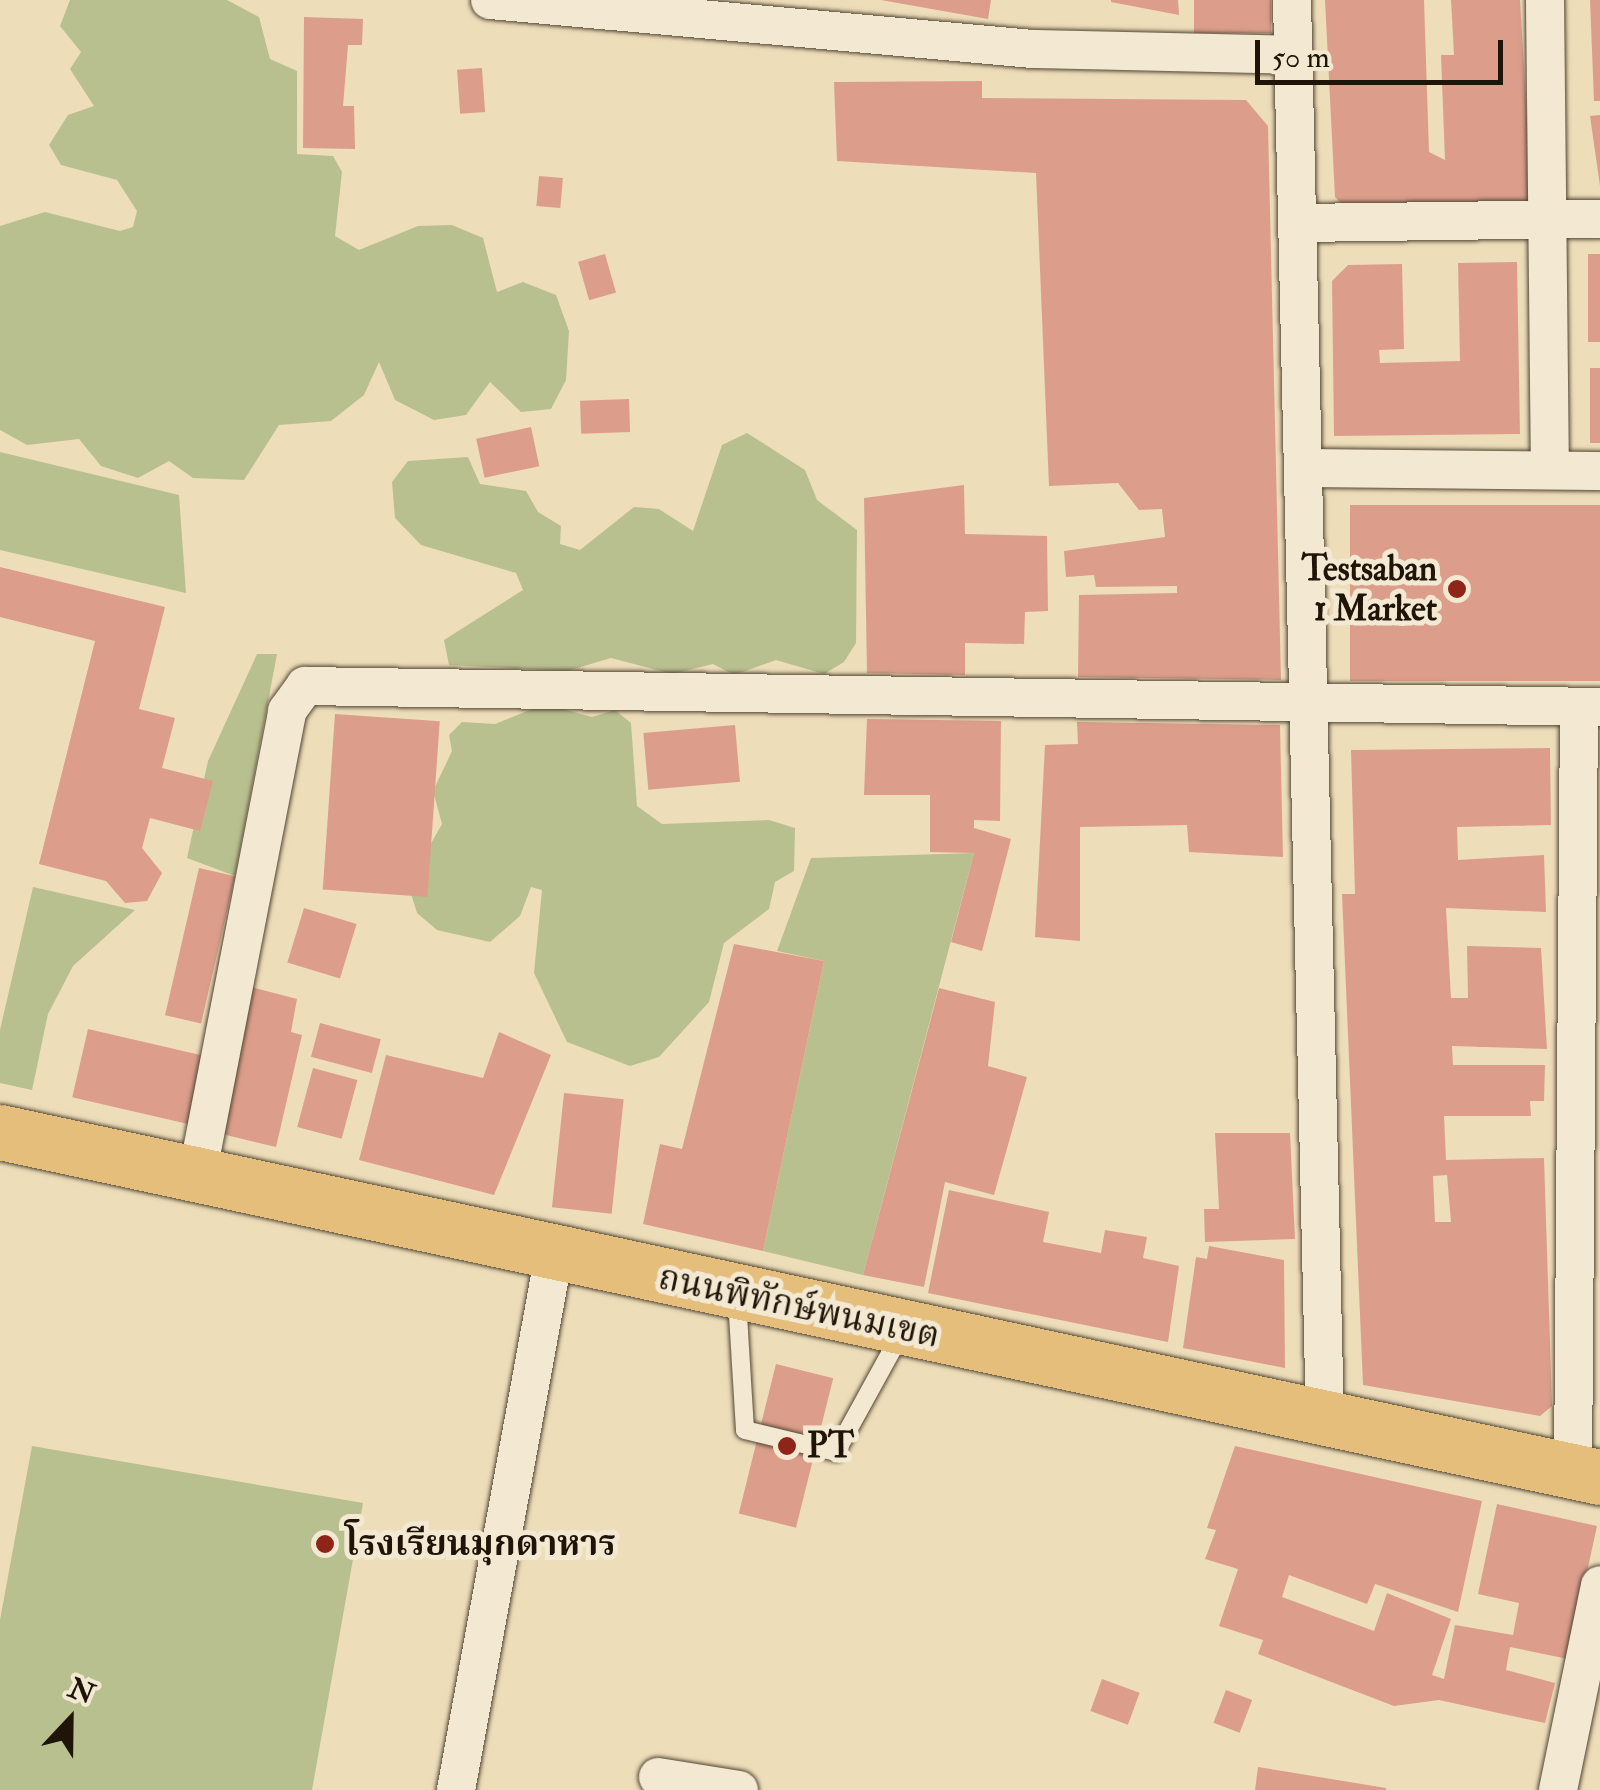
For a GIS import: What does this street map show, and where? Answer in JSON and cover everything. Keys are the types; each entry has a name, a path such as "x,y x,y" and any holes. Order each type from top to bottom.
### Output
{"main road":[{"name":"ถนนพิทักษ์พนมเขต","path":"0,1132 1326,1421 1587,1474"}],"street":[{"path":"490,0 1033,49 1294,55"},
{"path":"1292,0 1326,1421"},
{"path":"1544,0 1552,219 1550,470"},
{"path":"1300,223 1600,218"},
{"path":"1302,468 1600,470"},
{"path":"197,1176 296,690 1308,708 1590,707 1587,1474"},
{"path":"456,1790 554,1254"},
{"path":"1558,1790 1600,1585"},
{"path":"658,1777 739,1790"}],"lane":[{"path":"737,1294 745,1430 836,1452 904,1330"}],"green space":[{"path":"70,0 227,0 259,17 270,59 297,71 297,154 333,156 342,172 335,236 359,250 418,226 452,225 483,238 497,292 523,282 556,295 569,331 566,380 551,409 521,412 490,382 466,415 434,420 395,400 379,362 364,395 331,421 279,425 244,480 193,478 169,461 138,478 101,466 79,439 27,445 0,430 0,226 45,212 120,231 133,227 137,211 117,180 61,165 49,145 68,115 94,106 70,69 81,52 60,26"},
{"path":"747,433 805,470 817,500 857,530 856,643 844,662 824,674 776,660 734,675 713,664 672,674 611,658 567,671 449,665 444,640 523,590 516,573 421,545 395,518 392,482 408,461 468,457 480,484 526,491 538,512 561,526 560,544 580,550 634,507 659,509 693,531 722,445"},
{"path":"0,452 179,495 186,593 0,550"},
{"path":"257,654 277,654 235,876 187,858 208,761"},
{"path":"545,704 592,717 615,710 631,723 637,806 662,824 769,820 795,828 794,871 775,882 769,909 724,943 709,1002 659,1057 630,1066 567,1042 534,973 542,890 531,887 520,916 490,942 437,930 417,913 408,884 442,824 433,791 452,751 449,735 462,722 495,724"},
{"path":"974,853 863,1275 763,1251 824,961 777,951 811,858"},
{"path":"33,887 135,910 73,966 48,1014 32,1090 0,1083 0,1030"},
{"path":"32,1446 363,1503 312,1790 0,1790 0,1620"}],"building":[{"path":"881,0 991,0 988,19"},
{"path":"1178,0 1179,15 1111,2"},
{"path":"1194,0 1271,0 1271,33 1194,33"},
{"path":"1325,0 1424,0 1429,152 1445,160 1441,55 1454,55 1451,0 1520,0 1532,203 1343,205 1335,197"},
{"path":"1590,0 1600,0 1600,101 1594,101"},
{"path":"304,17 363,19 362,45 348,45 343,106 354,106 355,149 303,148"},
{"path":"482,68 485,112 460,114 457,70"},
{"path":"982,81 982,98 1246,100 1268,126 1281,680 1078,677 1079,595 1177,593 1177,586 1096,587 1094,575 1066,577 1064,551 1165,537 1162,509 1139,510 1118,483 1049,486 1036,173 837,161 834,82"},
{"path":"1600,115 1600,186 1590,116"},
{"path":"539,176 563,178 560,208 536,206"},
{"path":"605,254 616,292 589,300 578,262"},
{"path":"1588,254 1600,254 1600,342 1588,342"},
{"path":"1517,262 1520,434 1334,436 1332,281 1348,265 1402,264 1404,349 1379,350 1380,363 1460,361 1458,263"},
{"path":"1590,368 1600,368 1600,443 1590,443"},
{"path":"629,399 630,432 581,434 580,401"},
{"path":"531,427 539,466 485,478 476,439"},
{"path":"964,485 965,534 1047,536 1048,611 1025,612 1024,644 965,643 965,675 867,673 864,498"},
{"name":"Testsaban 1 Market","path":"1350,505 1600,505 1600,681 1350,681"},
{"path":"0,567 165,607 139,709 175,718 162,768 213,781 200,831 150,818 142,848 162,873 147,901 125,903 106,881 39,864 95,641 0,617"},
{"path":"335,714 440,721 427,897 323,890"},
{"path":"867,719 1001,721 1000,821 974,820 974,828 1011,839 982,951 951,942 974,853 930,852 930,795 864,795"},
{"path":"1077,722 1280,725 1283,857 1189,852 1187,825 1080,827 1080,941 1035,937 1045,745 1078,744"},
{"path":"735,725 740,782 648,790 643,733"},
{"path":"1550,748 1551,825 1457,827 1458,860 1544,855 1546,912 1446,908 1451,998 1468,998 1467,946 1541,948 1547,1049 1452,1046 1453,1065 1545,1065 1544,1101 1530,1101 1531,1116 1444,1116 1446,1160 1544,1158 1552,1406 1540,1416 1363,1385 1342,894 1355,894 1351,750","holes":["1447,1175 1451,1222 1435,1222 1433,1176"]},
{"path":"199,868 235,876 201,1023 165,1015"},
{"path":"304,908 357,924 340,979 287,963"},
{"path":"734,944 824,961 763,1251 643,1224 660,1144 682,1149"},
{"path":"251,987 297,999 291,1032 302,1035 276,1147 218,1133"},
{"path":"939,988 995,1002 988,1066 1027,1077 994,1195 945,1182 924,1287 863,1275"},
{"path":"320,1023 381,1039 372,1073 311,1057"},
{"path":"88,1029 207,1056 191,1125 72,1097"},
{"path":"499,1032 551,1055 494,1195 359,1160 386,1055 483,1078"},
{"path":"313,1068 357,1080 342,1139 297,1127"},
{"path":"564,1093 624,1099 612,1214 552,1207"},
{"path":"1215,1133 1290,1133 1295,1239 1205,1242 1204,1209 1219,1209"},
{"path":"949,1190 1049,1212 1043,1242 1101,1253 1105,1230 1147,1237 1143,1258 1179,1266 1168,1342 928,1293"},
{"path":"1209,1246 1284,1260 1285,1368 1183,1348 1196,1257 1207,1259"},
{"name":"PT","path":"776,1364 833,1378 796,1528 739,1513"},
{"path":"1235,1446 1482,1501 1458,1612 1375,1584 1367,1604 1289,1575 1282,1597 1374,1631 1387,1593 1451,1619 1432,1675 1444,1679 1455,1625 1513,1635 1519,1603 1478,1594 1497,1504 1597,1526 1568,1659 1510,1647 1506,1670 1555,1683 1545,1723 1439,1700 1394,1706 1258,1654 1263,1640 1219,1626 1238,1569 1205,1559 1216,1530 1207,1528"},
{"path":"1102,1679 1140,1693 1128,1725 1090,1711"},
{"path":"1226,1690 1252,1700 1240,1733 1213,1723"},
{"path":"1258,1767 1386,1788 1386,1790 1255,1790"}],"place":[{"name":"Testsaban 1 Market","path":"1457,589"},
{"name":"PT","path":"787,1446"},
{"name":"โรงเรียนมุกดาหาร","path":"325,1544"}]}
